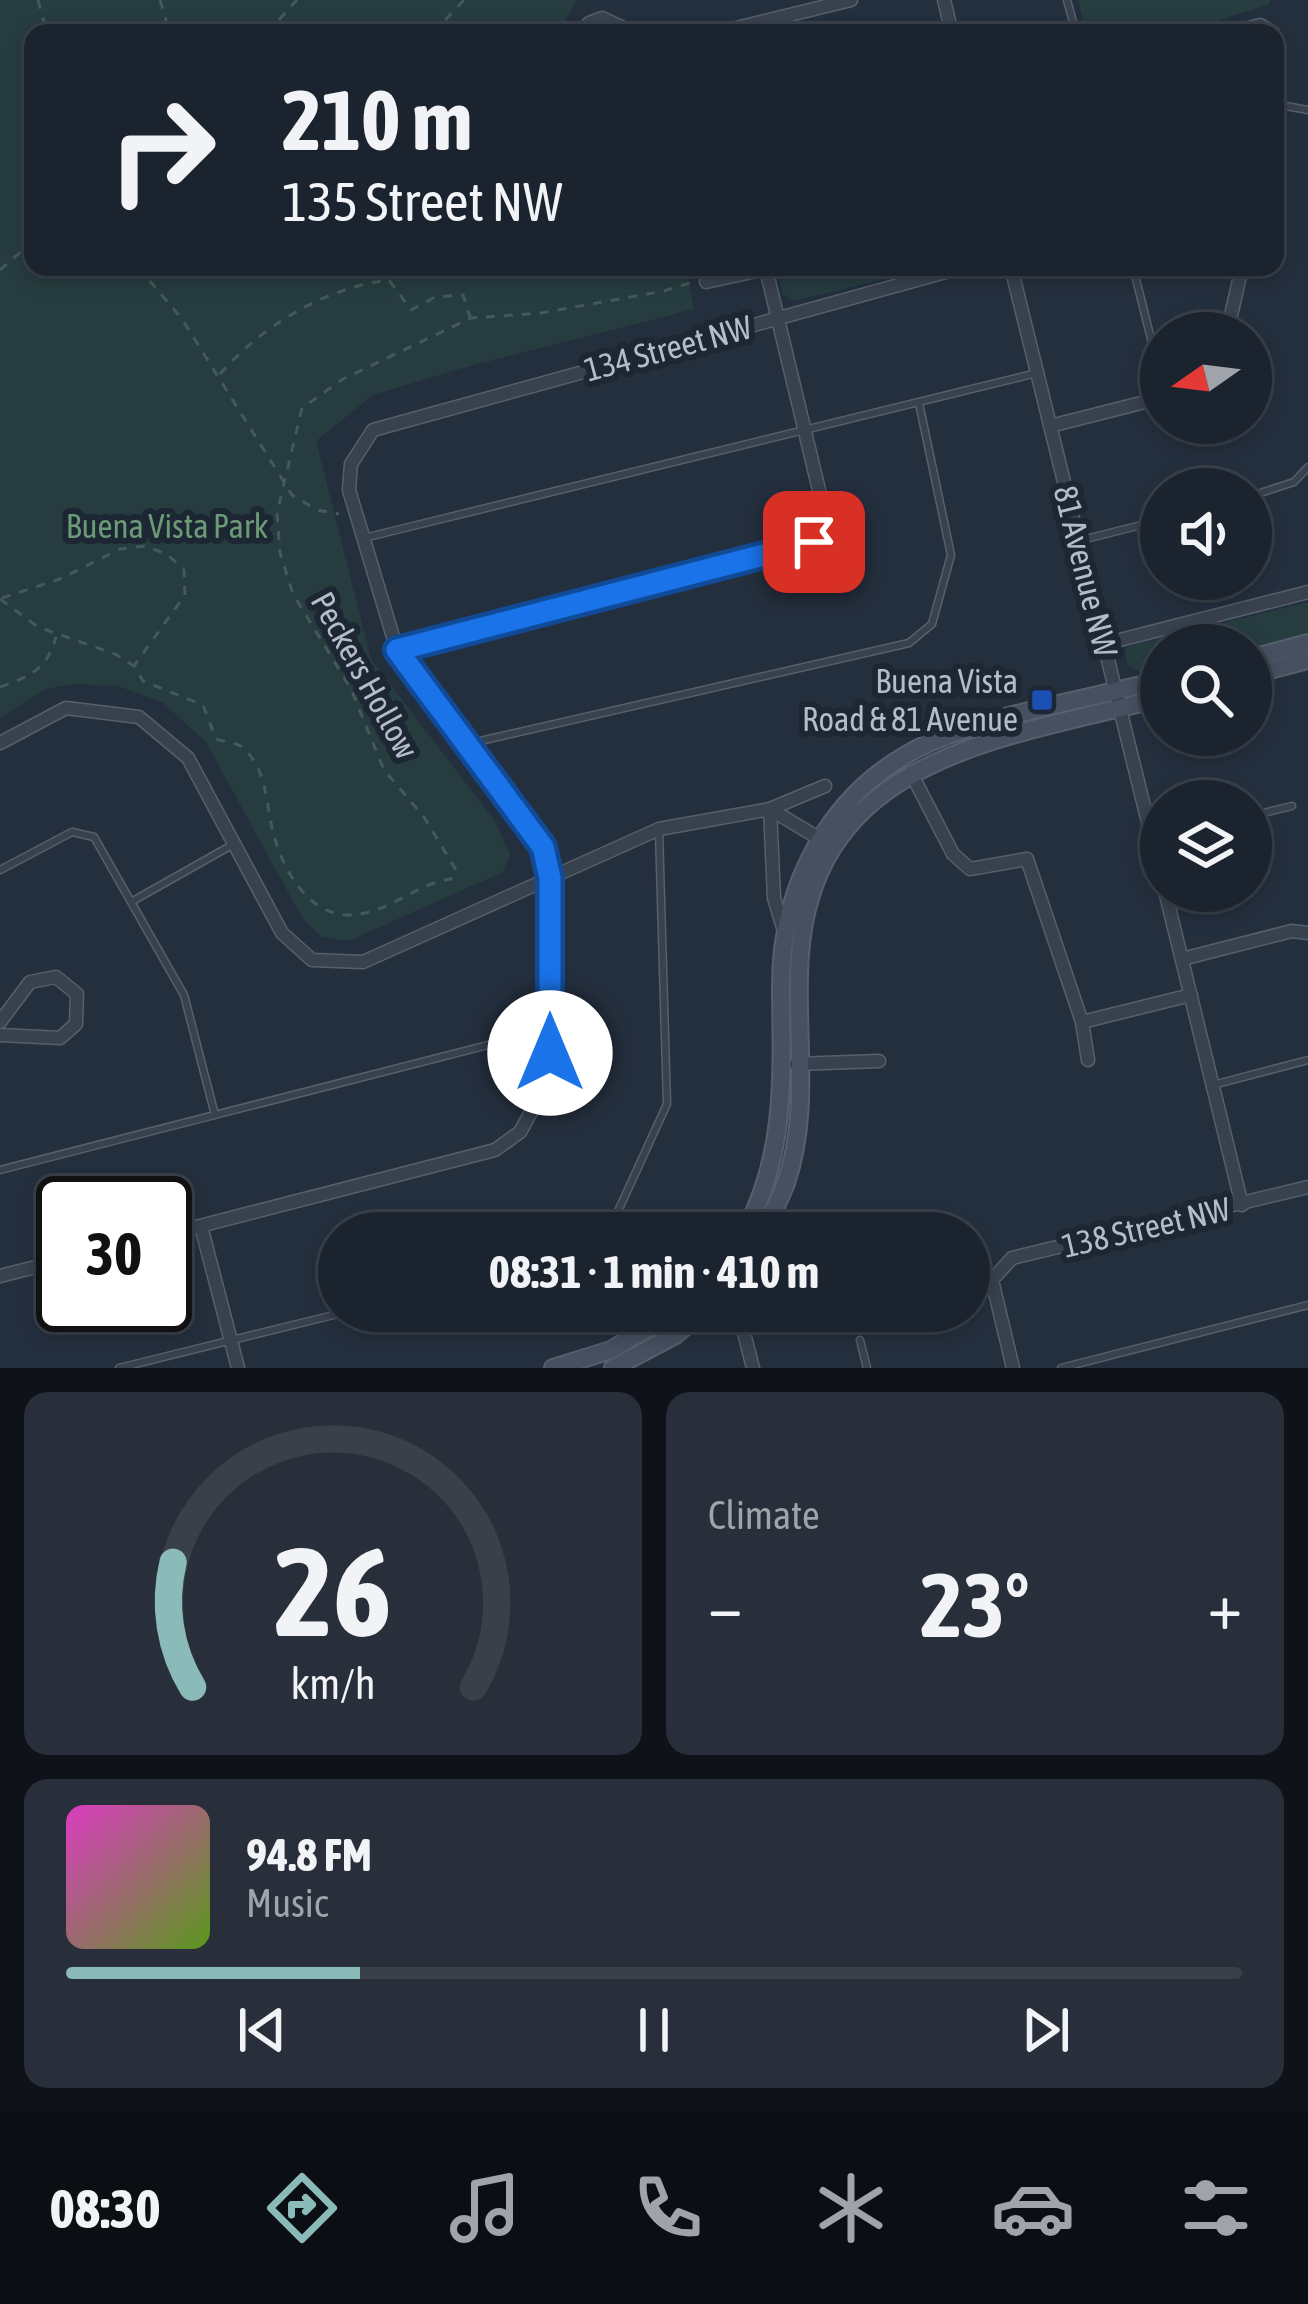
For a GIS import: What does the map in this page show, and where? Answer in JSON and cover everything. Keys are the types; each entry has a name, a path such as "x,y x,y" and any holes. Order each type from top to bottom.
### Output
{"street":[{"path":"753,24 851,0"},
{"path":"588,24 602,17 616,24"},
{"name":"134 Street NW","path":"706,282 733,276"},
{"path":"397,650 814,542 824,511 771,276"},
{"name":"134 Street NW","path":"356,518 349,490 351,464 373,430 931,276"},
{"name":"81 Avenue NW","path":"1013,276 1140,780"},
{"path":"1232,312 1240,276"},
{"path":"1050,425 1140,403"},
{"path":"192,1228 496,1150 520,1132 550,1078 550,878 543,847 397,650 356,518"},
{"path":"1104,644 1308,592"},
{"path":"1272,652 1308,643"},
{"path":"1272,669 1308,660"},
{"path":"754,1212 776,1154 791,1064 801,938 827,843 911,772 981,743 1140,690"},
{"path":"784,931 800,876 827,843 857,792 911,752 954,734 1140,699"},
{"path":"0,743 66,708 140,717 188,758 282,933 312,961 363,962 659,829 770,808 825,786"},
{"path":"911,772 953,854 970,869 1027,859 1082,1022 1088,1060"},
{"path":"770,808 827,843"},
{"path":"770,808 774,898 784,931 797,1136 786,1183 773,1212"},
{"path":"1170,912 1242,1205"},
{"path":"1182,959 1292,931 1308,933"},
{"path":"0,1022 30,982 56,977 77,994 76,1024 60,1038 0,1035"},
{"path":"1082,1022 1191,994"},
{"path":"791,1064 879,1061"},
{"name":"138 Street NW","path":"1013,1368 992,1280 1012,1258 1308,1187"},
{"path":"201,1226 238,1368"},
{"path":"0,1276 36,1267"},
{"path":"553,1368 610,1350 640,1332"},
{"path":"620,1367 679,1332"},
{"path":"744,1332 753,1368"}],"lane":[{"path":"1135,276 1144,312"},
{"path":"362,539 1037,373"},
{"path":"466,744 909,643 932,624 951,555 919,403"},
{"path":"1272,489 1294,482 1308,467"},
{"path":"1078,541 1140,525"},
{"path":"1272,811 1292,806"},
{"path":"618,1212 667,1104 659,829"},
{"path":"0,870 72,832 94,837 184,995 215,1115"},
{"path":"131,902 234,844"},
{"path":"0,1170 550,1029"},
{"path":"1213,1085 1308,1060"},
{"path":"1061,1368 1308,1305"},
{"path":"119,1368 318,1319"},
{"path":"860,1340 867,1368"}],"path":[{"path":"275,24 296,0"},
{"path":"441,24 464,0"},
{"path":"0,270 24,249"},
{"path":"146,276 182,319 282,482 302,504 356,518"},
{"path":"389,276 411,310 435,297 464,295 471,318 541,313 664,291 696,280 706,282"},
{"path":"219,376 248,341 298,311 368,283 389,280"},
{"name":"Peckers Hollow","path":"0,599 38,627 116,654 134,666 143,681 203,705 216,739 239,744 255,764 268,791 272,827 306,899 324,911 350,915 400,901 421,885 451,879 456,870 450,857 400,785 384,770 350,688 293,594 280,554 277,513 302,408 343,379 471,318"},
{"path":"0,599 60,579 120,549 144,546 167,554 184,570 185,595 134,666"},
{"path":"0,687 34,676 50,658 57,635"}],"green space":[{"name":"Buena Vista Park","path":"0,0 577,0 562,24 24,24 24,276 688,276 694,309 373,395 316,441 371,659 494,820 510,854 503,872 349,941 322,937 302,918 206,742 163,703 118,686 72,684 46,689 0,718"},
{"path":"1078,0 1271,0 1268,5 1206,24 1084,24"},
{"path":"783,276 897,276 794,301 782,293"},
{"path":"1308,602 1308,635 1272,644 1272,624 1218,624"},
{"path":"1140,643 1140,673 1127,665 1125,649"}],"place":[{"name":"Buena Vista Road & 81 Avenue","path":"1042,700"}],"route":[{"path":"550,1053 550,878 543,847 397,650 814,542"}]}
